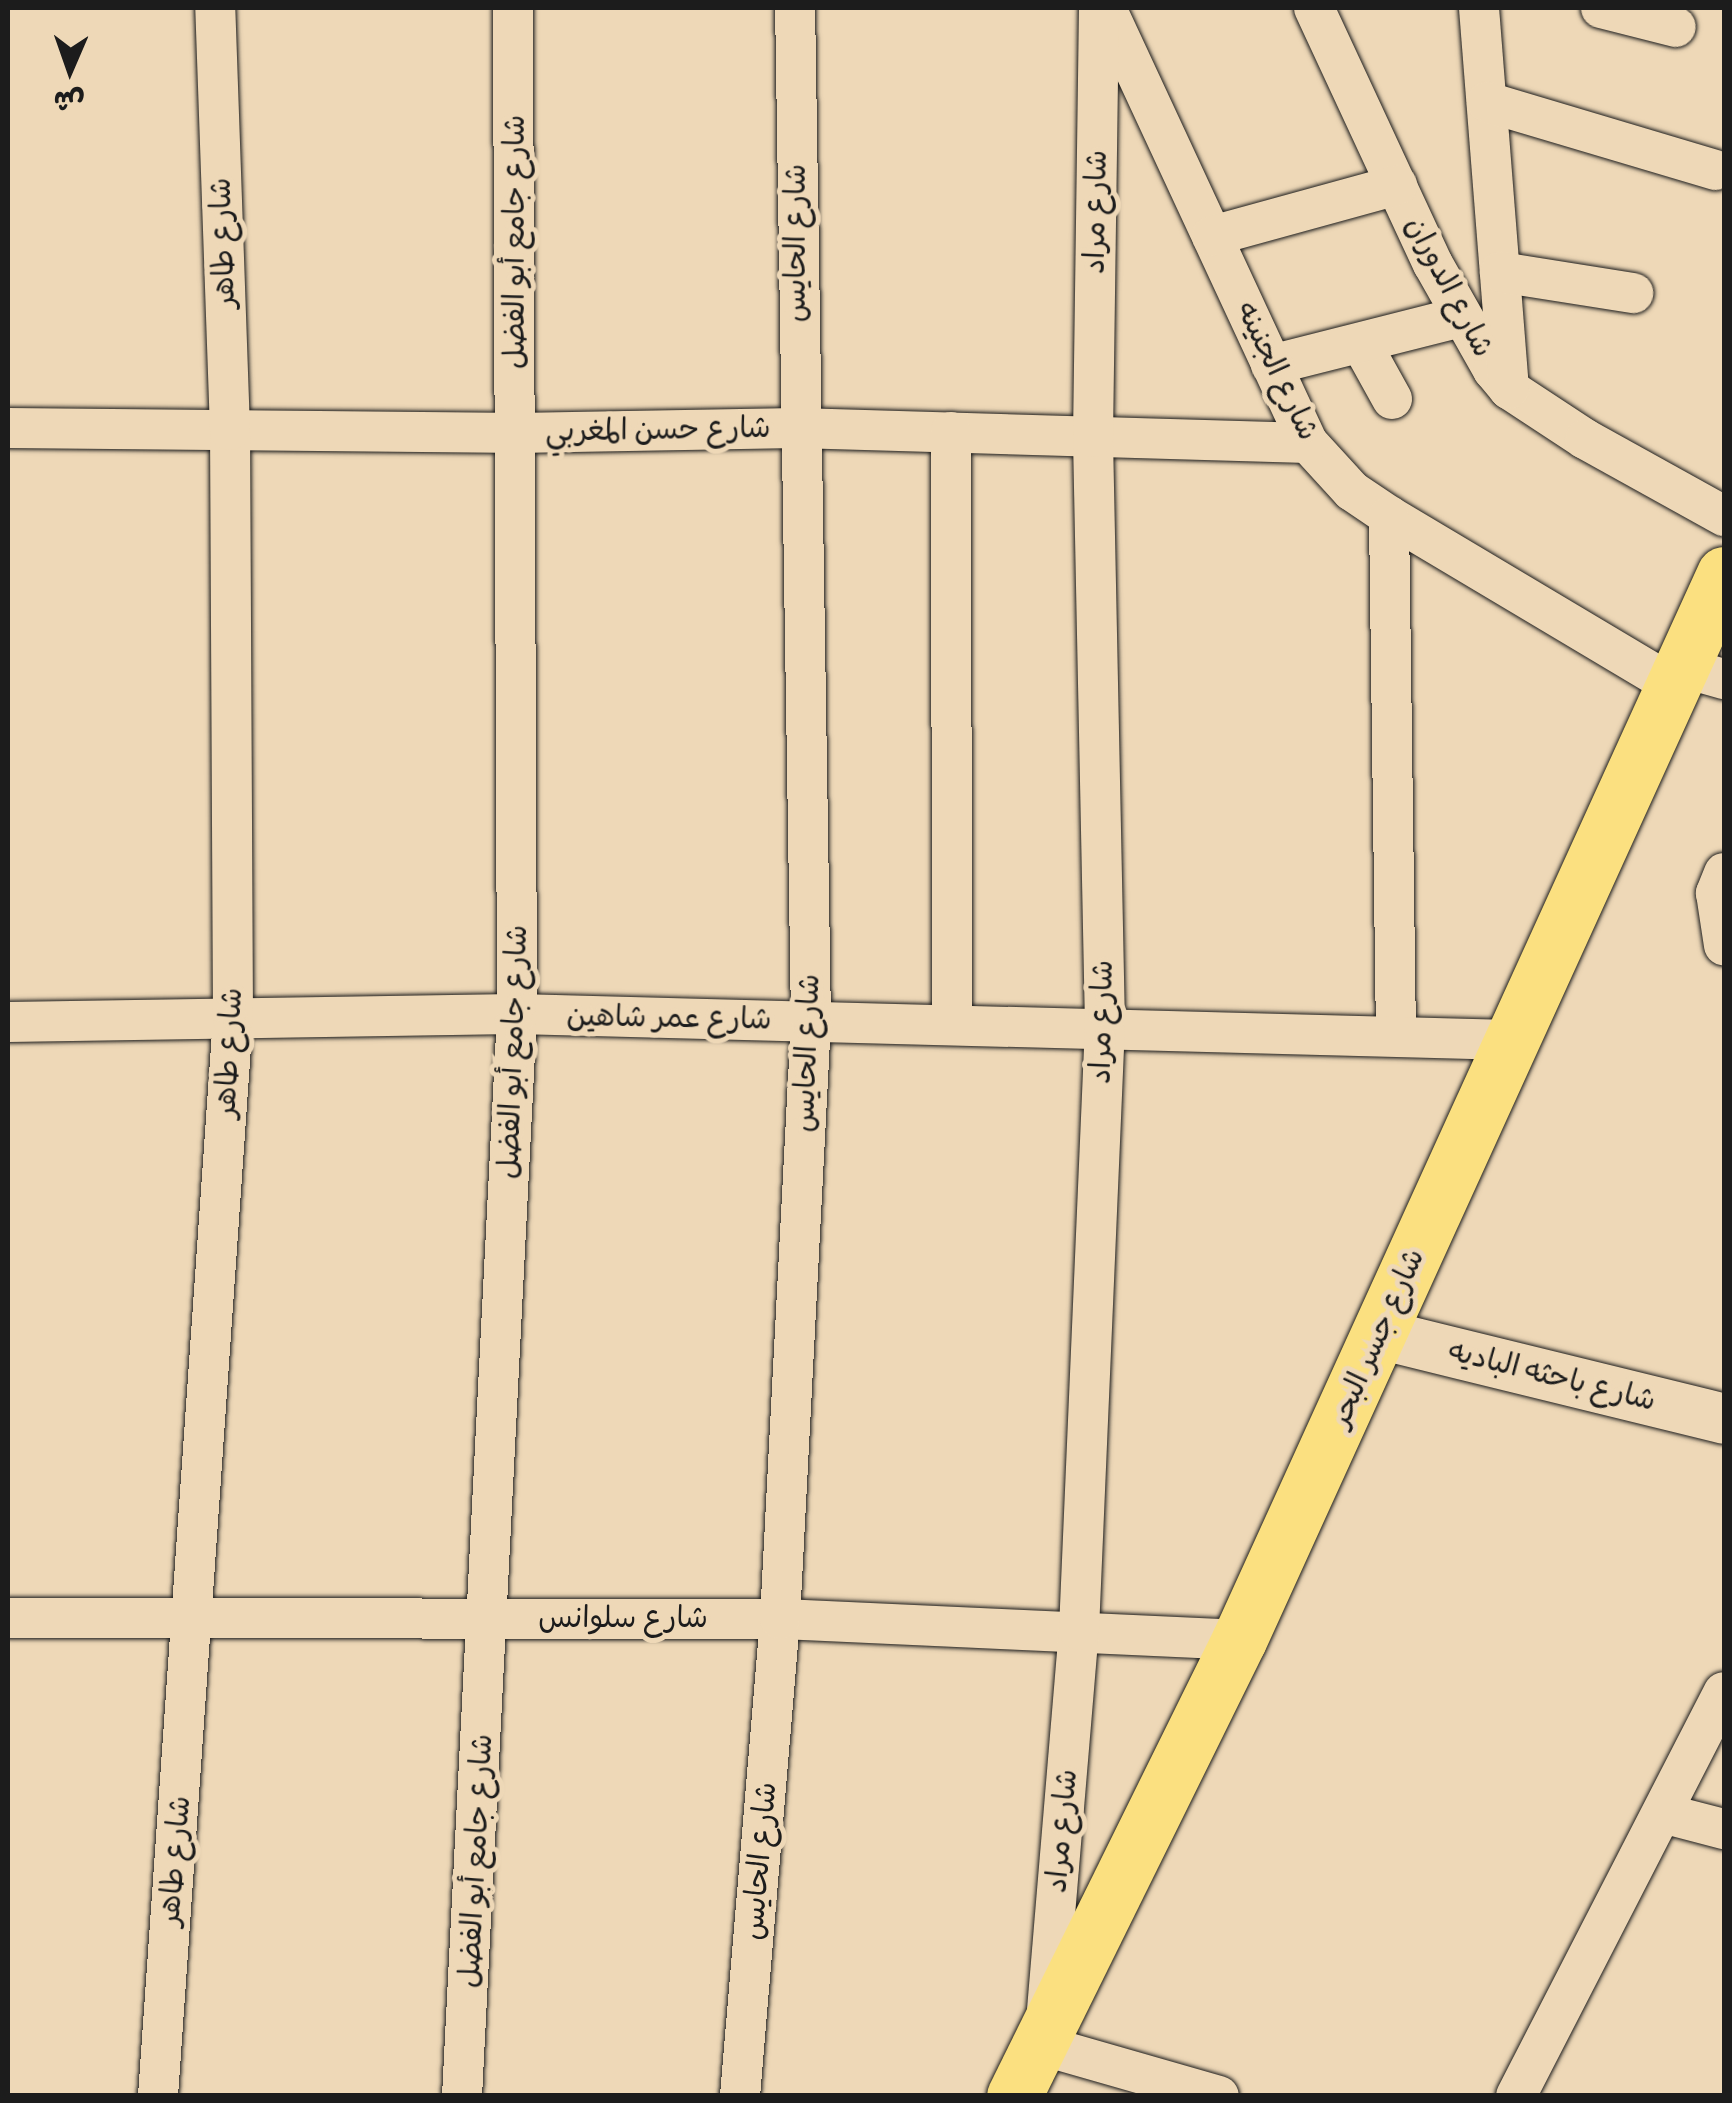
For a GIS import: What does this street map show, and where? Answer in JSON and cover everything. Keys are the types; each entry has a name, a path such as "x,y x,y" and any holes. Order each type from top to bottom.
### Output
{"main road":[{"name":"شارع جسر البحر","path":"1014,2096 1239,1640 1511,1040 1695,678 1724,574"}],"street":[{"name":"شارع طاهر","path":"158,2096 194,1622 233,1018 230,430 216,8"},
{"name":"شارع جامع أبو الفضل","path":"462,2096 490,1618 517,1014 513,8"},
{"name":"شارع الحايس","path":"740,2096 780,1618 811,1021 797,428 795,8"},
{"name":"شارع الجنينه","path":"1103,8 1308,443 1352,491 1389,516 1695,678"},
{"name":"شارع مراد","path":"1043,2039 1079,1630 1104,1026 1093,437 1103,8"},
{"name":"شارع الدوران","path":"1314,8 1461,317 1509,389 1724,516"},
{"path":"1601,8 1676,27"},
{"path":"1482,11 1509,389"},
{"path":"1487,102 1715,170"},
{"path":"1212,236 1397,185"},
{"path":"1500,272 1633,294"},
{"path":"1272,365 1461,317"},
{"path":"1361,342 1392,399"},
{"name":"شارع حسن المغربي","path":"8,428 516,433 797,428 1308,443"},
{"path":"951,432 952,1024"},
{"path":"1389,516 1396,1034"},
{"path":"1720,883 1724,946"},
{"name":"شارع عمر شاهين","path":"8,1022 517,1014 1104,1026 1511,1040"},
{"name":"شارع باحثه الباديه","path":"1379,1334 1724,1419"},
{"name":"شارع سلوانس","path":"8,1618 194,1622 780,1618 1239,1640"},
{"path":"1516,2096 1724,1692"},
{"path":"1662,1813 1724,1829"},
{"path":"1043,2039 1219,2096"}]}
